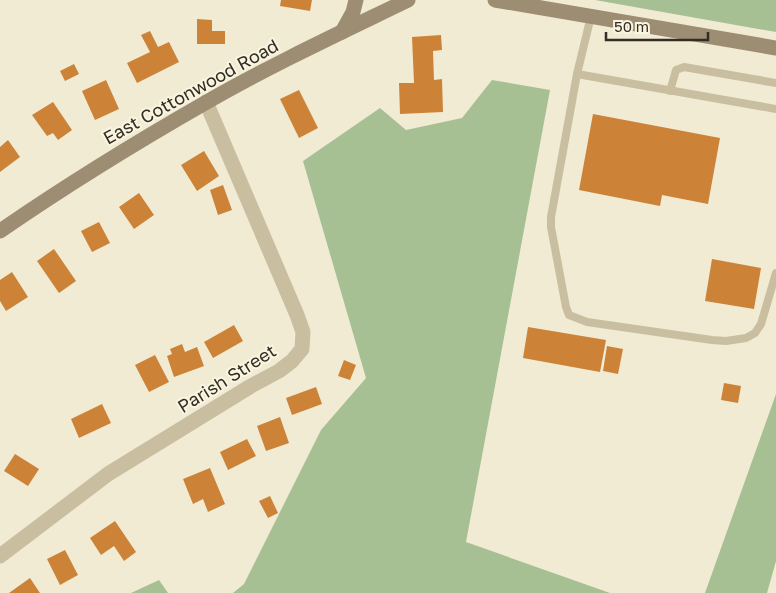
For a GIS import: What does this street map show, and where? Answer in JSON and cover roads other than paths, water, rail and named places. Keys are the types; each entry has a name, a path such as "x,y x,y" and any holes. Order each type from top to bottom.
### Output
{"main road":[{"path":"342,32 353,12 356,0"},
{"name":"East Cottonwood Road","path":"0,231 126,149 206,102 408,0"},
{"path":"496,0 541,4 591,16 776,48"}],"street":[{"name":"Parish Street","path":"0,556 108,474 251,386 279,371 292,361 302,349 303,332 297,315 206,102"}],"lane":[{"path":"591,16 577,74 551,217 551,227 566,307 570,315 587,322 606,325 712,340 738,340 754,333 761,324 776,273"},
{"path":"670,91 676,70 684,67 776,83"},
{"path":"577,74 776,109"}]}
